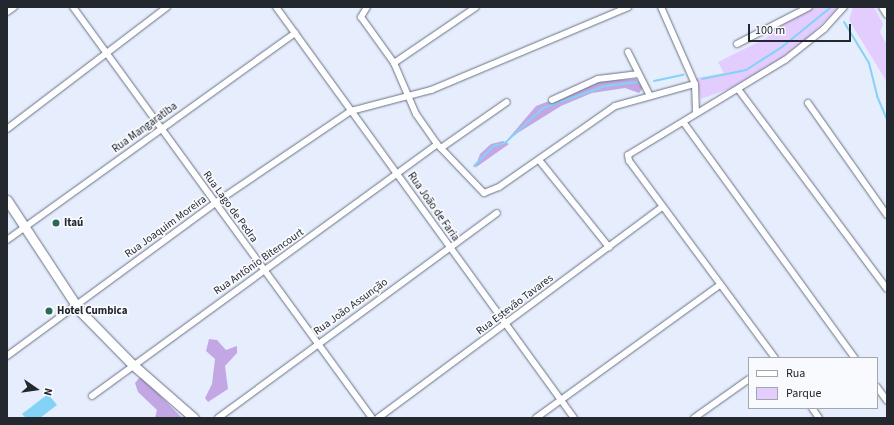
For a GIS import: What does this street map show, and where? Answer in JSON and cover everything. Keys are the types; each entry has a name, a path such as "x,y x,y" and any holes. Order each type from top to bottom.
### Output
{"main road":[{"path":"7,200 76,305 132,364 194,418"}],"street":[{"path":"7,12 14,7"},
{"name":"Rua Lago de Pedra","path":"73,7 214,203 372,418"},
{"path":"7,129 168,7"},
{"name":"Rua João de Faria","path":"276,7 450,247 504,326 574,418"},
{"path":"366,7 361,17 394,63 408,99 439,146 480,192 488,193 539,160 615,106 695,84"},
{"path":"394,63 476,7"},
{"name":"Rua Joaquim Moreira","path":"7,356 214,203 351,111 408,99 628,7"},
{"path":"661,7 695,84 696,113"},
{"path":"737,44 809,7"},
{"path":"774,357 629,161 630,152 684,122 696,113 738,89 811,40 844,7"},
{"path":"882,7 887,15"},
{"name":"Rua Mangaratiba","path":"7,240 295,33"},
{"path":"628,52 637,74 650,96"},
{"path":"552,100 598,79 637,74"},
{"path":"738,89 887,289"},
{"name":"Rua Antônio Bitencourt","path":"92,396 132,364 398,175 439,146 507,102"},
{"path":"808,103 887,215"},
{"path":"684,122 855,357"},
{"path":"539,160 609,247"},
{"name":"Rua Estevão Tavares","path":"378,418 504,326 662,207"},
{"name":"Rua João Assunção","path":"218,418 497,213"},
{"path":"536,418 720,284"},
{"path":"694,418 748,380"},
{"path":"878,388 887,401"},
{"path":"813,409 819,418"}],"green space":[{"path":"811,7 839,7 807,39 770,66 731,88 701,99 696,78 724,73 718,62 766,38 779,25"},
{"path":"853,7 874,7 883,24 880,32 887,45 887,82 849,20"}],"shaded area":[{"path":"636,79 643,88 639,93 625,88 592,93 561,106 508,139 536,106 602,81"},
{"path":"503,141 509,144 475,168 480,154 491,144"},
{"path":"209,339 217,340 226,350 237,346 237,353 225,366 228,389 208,402 205,398 212,384 215,359 206,351"},
{"path":"141,376 182,418 155,418 157,410 138,392 135,383"}],"water":[{"path":"48,394 57,405 40,418 26,418 22,414"}],"waterway":[{"path":"702,79 746,70 782,47 831,7"},
{"path":"844,22 869,63 877,96 887,120"},
{"path":"654,81 683,75"},
{"path":"474,166 493,146 505,143 543,108 605,86 638,82"}],"place":[{"name":"Itaú","path":"56,223"},
{"name":"Hotel Cumbica","path":"49,311"}]}
